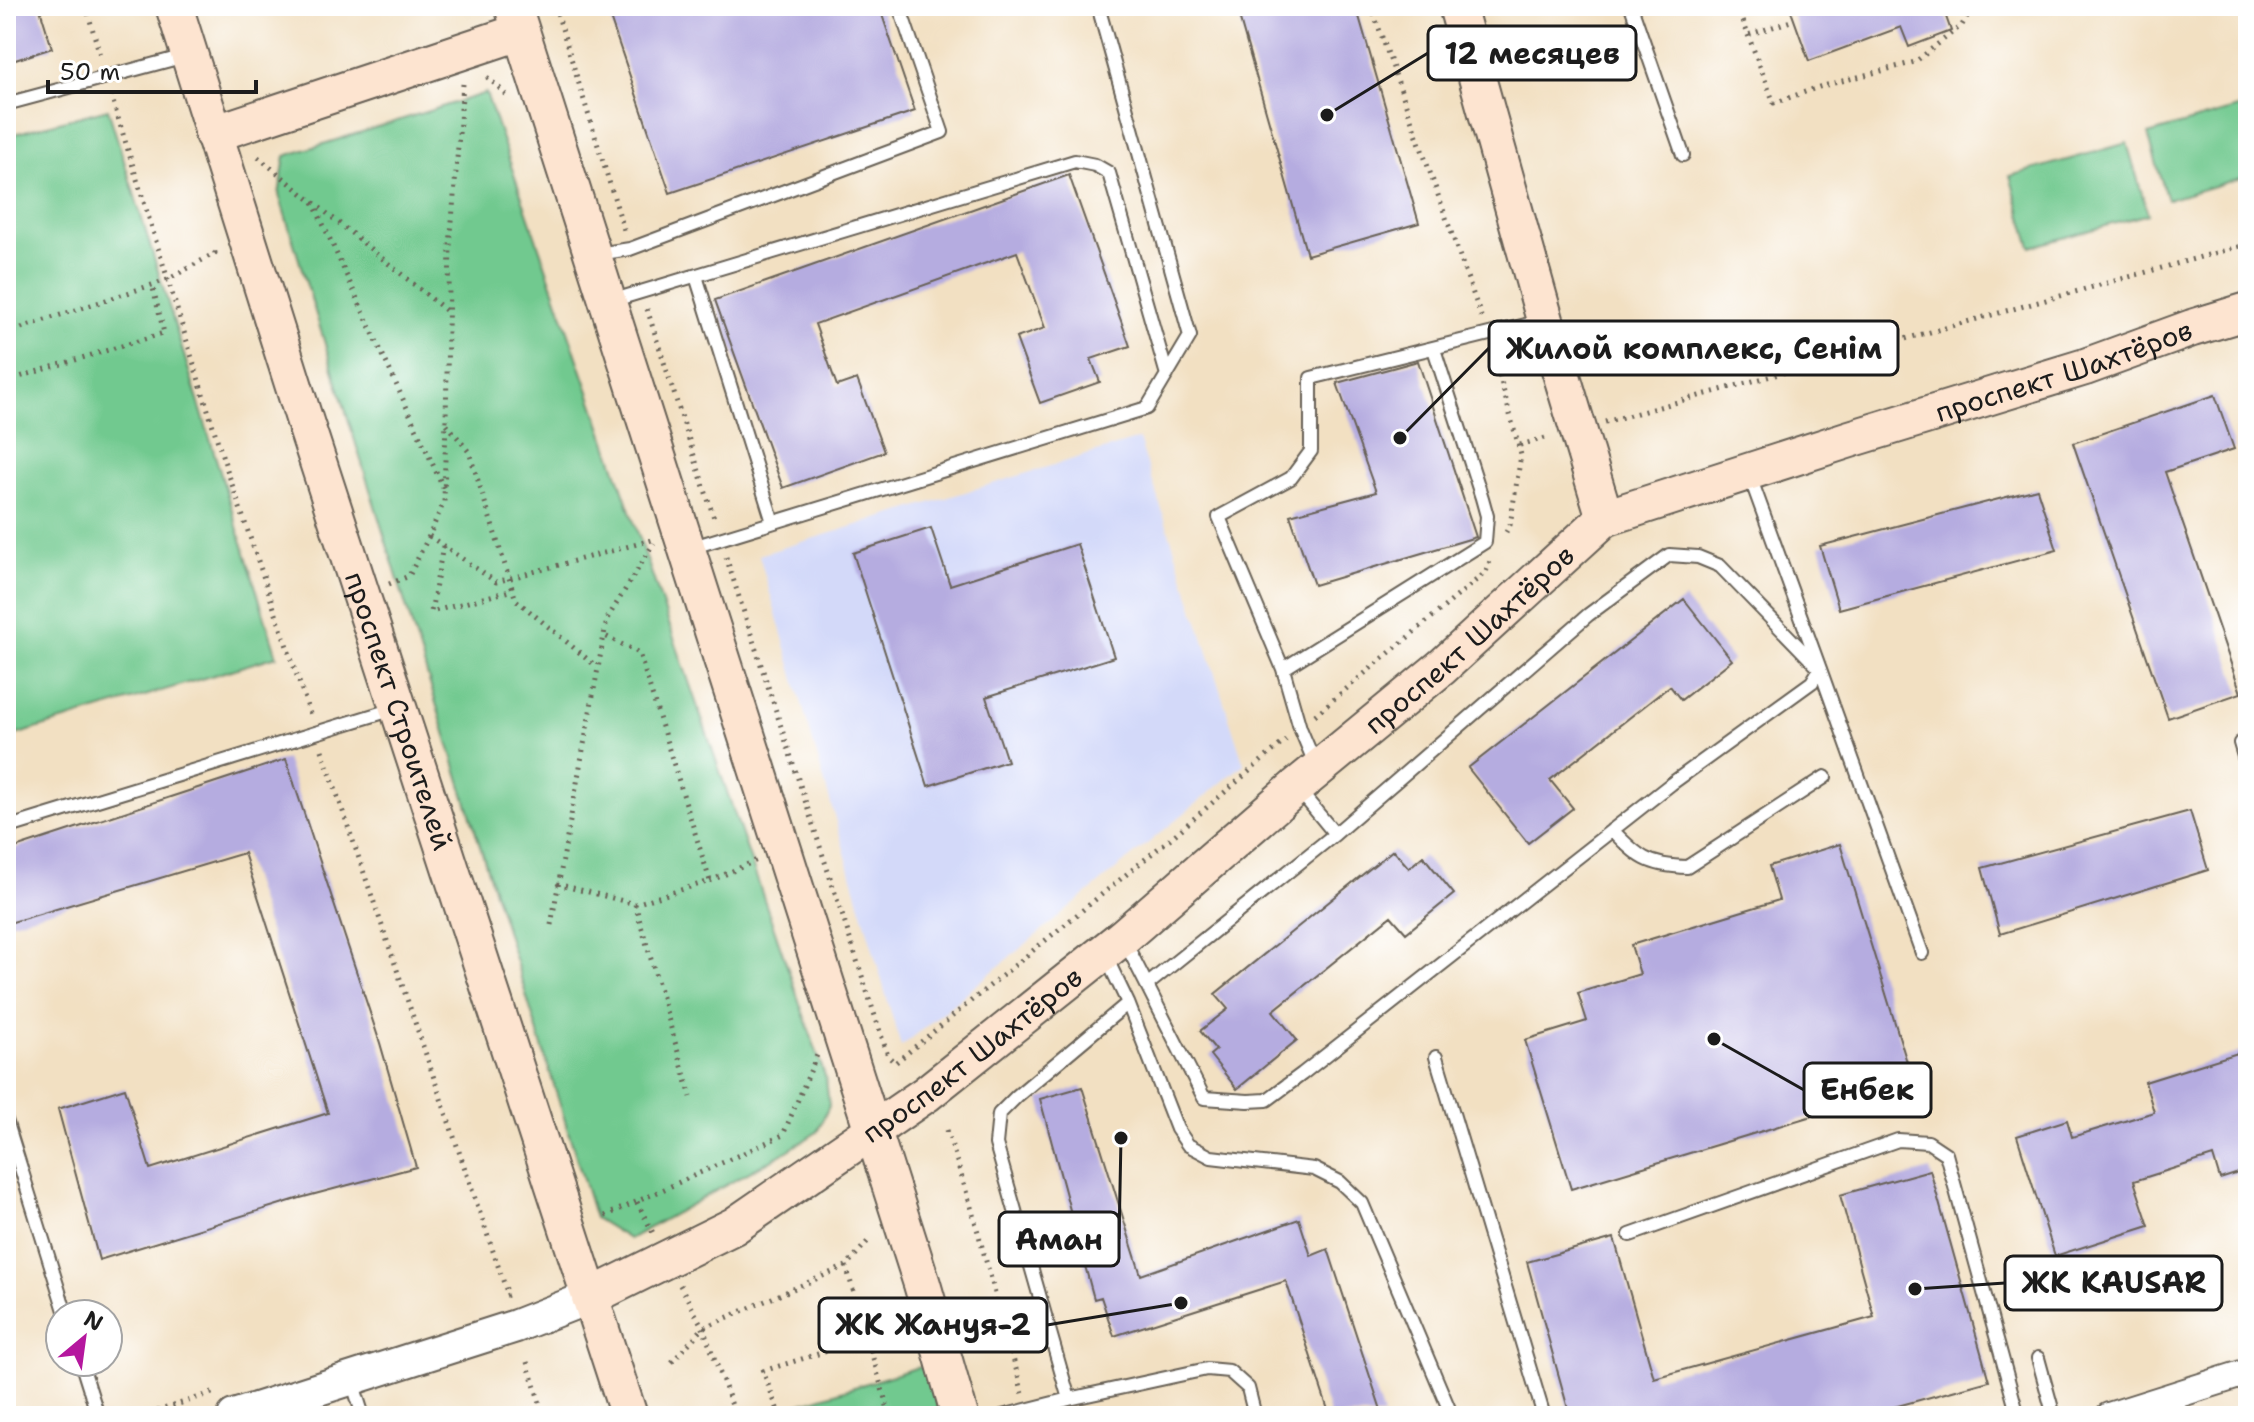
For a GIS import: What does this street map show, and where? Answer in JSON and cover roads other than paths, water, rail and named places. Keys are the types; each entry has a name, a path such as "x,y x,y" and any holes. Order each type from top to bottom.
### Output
{"main road":[{"name":"проспект Строителей","path":"174,6 629,1416"},
{"path":"1457,6 1545,320 1605,518"},
{"path":"213,134 517,19 922,1284 960,1416"},
{"name":"проспект Шахтёров","path":"590,1297 734,1226 926,1094 1113,945 1442,667 1605,518 2085,367 2248,311"}],"street":[{"name":"проспект Шахтёров","path":"234,1416 516,1326 590,1297"},
{"path":"2109,1416 2248,1372"}],"lane":[{"path":"594,255 630,249 942,132 899,6"},
{"path":"687,549 1147,408 1190,336 1098,6"},
{"path":"1631,6 1683,155"},
{"path":"6,104 189,55"},
{"path":"608,302 1075,161 1095,165 1109,173 1167,375"},
{"path":"696,276 773,522"},
{"path":"1335,834 1307,778 1300,728 1283,669 1219,517 1291,478 1311,451 1311,378 1545,320"},
{"path":"1283,669 1485,542 1487,516 1434,349"},
{"path":"1747,471 1922,953"},
{"path":"1147,985 1335,834 1588,615 1669,555 1698,557 1720,566 1820,669"},
{"path":"1113,945 1147,985 1204,1098 1267,1100 1671,784 1812,682 1820,669"},
{"path":"6,828 398,707"},
{"path":"2240,743 2248,770"},
{"path":"1612,830 1634,854 1664,866 1687,867 1825,777"},
{"path":"1113,945 1128,1003 1177,1129 1188,1145 1211,1157 1314,1169 1340,1182 1362,1203 1452,1416"},
{"path":"1069,1399 996,1144 999,1114 1128,1003"},
{"path":"1436,1057 1544,1416"},
{"path":"6,1120 61,1298"},
{"path":"1630,1235 1898,1140 1928,1142 1946,1154 2018,1416"},
{"path":"2038,1358 2054,1416"},
{"path":"1002,1416 1207,1369 1229,1371 1248,1388 1255,1416"},
{"path":"86,1378 98,1416"},
{"path":"351,1378 363,1416"}],"place":[{"name":"12 месяцев","path":"1327,115"},
{"name":"Жилой комплекс, Сенiм","path":"1400,438"},
{"name":"Енбек","path":"1714,1039"},
{"name":"Аман","path":"1121,1138"},
{"name":"ЖК KAUSAR","path":"1915,1289"},
{"name":"ЖК Жануя-2","path":"1181,1303"}]}
